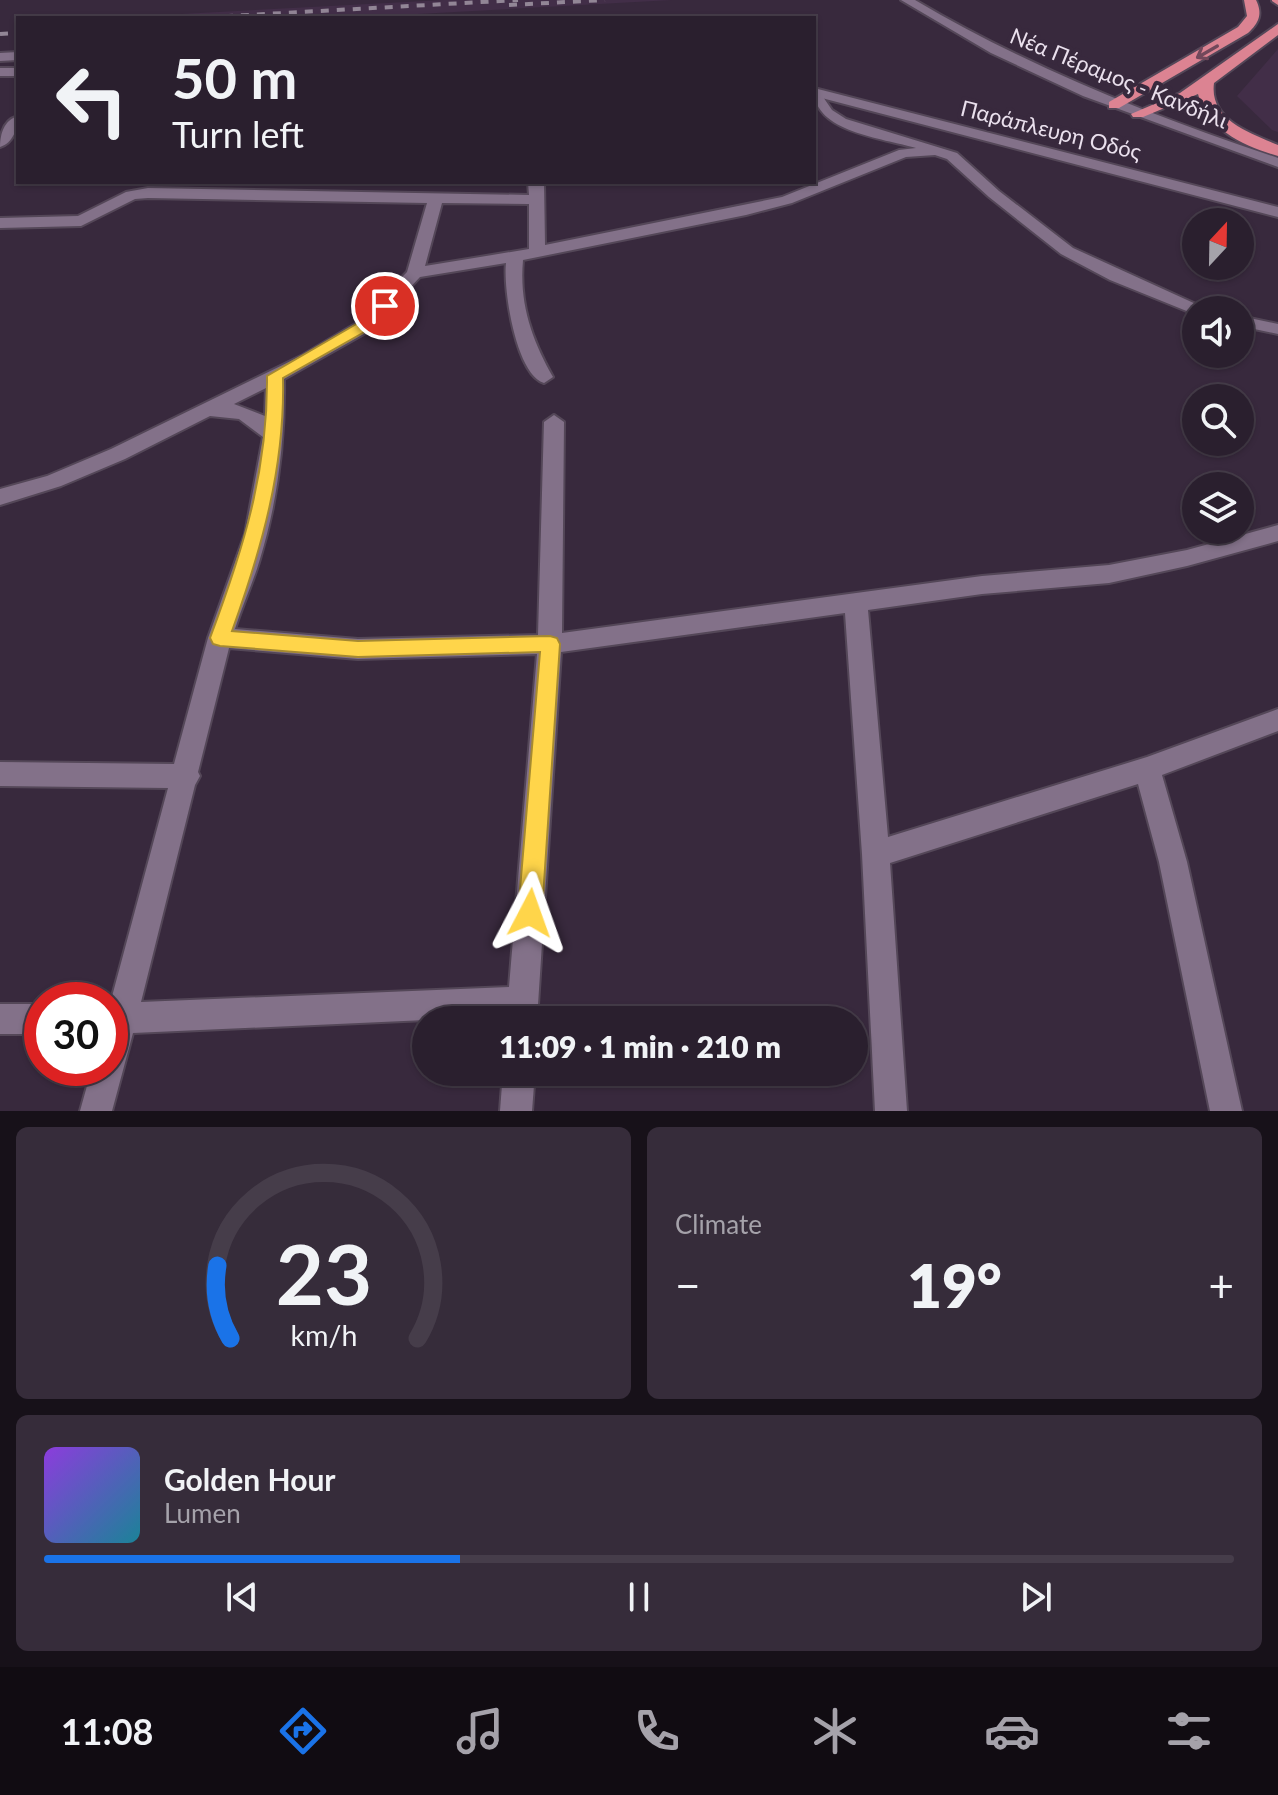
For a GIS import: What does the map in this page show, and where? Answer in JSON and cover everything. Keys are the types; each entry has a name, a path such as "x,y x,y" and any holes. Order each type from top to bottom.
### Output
{"highway":[{"path":"1114,105 1243,30 1252,22 1255,13 1250,0"},
{"path":"1138,114 1172,103 1256,48 1278,28"},
{"path":"1207,79 1204,103 1210,111 1239,133 1278,151"}],"street":[{"name":"Νέα Πέραμος - Κανδήλι","path":"907,0 1002,55 1114,105 1278,163"},
{"name":"Παράπλευρη Οδός","path":"816,94 1278,212"},
{"path":"816,96 827,113 841,122 899,137 952,156 994,194 1067,251 1130,283 1182,303"},
{"path":"0,143 16,122"},
{"path":"415,273 515,257 740,212 787,200 904,153 936,151"},
{"path":"536,184 537,251"},
{"path":"0,223 81,221 120,200 148,193 299,188 535,200"},
{"path":"0,497 54,481 210,410 363,327 415,273 436,197"},
{"path":"515,257 512,279 520,329 544,377"},
{"path":"1254,324 1278,329"},
{"path":"127,982 187,776 220,638 250,555 269,475 275,376"},
{"path":"210,410 231,409 251,414 273,436"},
{"path":"523,1006 550,644 554,422"},
{"path":"220,638 358,649 550,644 982,585 1109,574 1187,558 1278,533"},
{"path":"856,603 876,854 891,1111"},
{"path":"876,854 1147,769 1278,720"},
{"path":"1147,769 1173,862 1226,1111"},
{"path":"0,774 187,776"},
{"path":"128,1019 412,1013"},
{"path":"0,1019 24,1019"},
{"path":"96,1111 103,1086"},
{"path":"516,1111 518,1086"}],"shaded area":[{"path":"444,0 672,0 381,16 144,16"},
{"path":"1278,49 1278,132 1272,130 1237,96"}],"railway":[{"path":"229,16 518,0"},
{"path":"509,5 605,0"},
{"path":"0,34 16,33"}],"route":[{"path":"385,306 363,327 275,376 276,414 269,475 250,555 220,638 358,649 491,648 550,644 530,913"}]}
